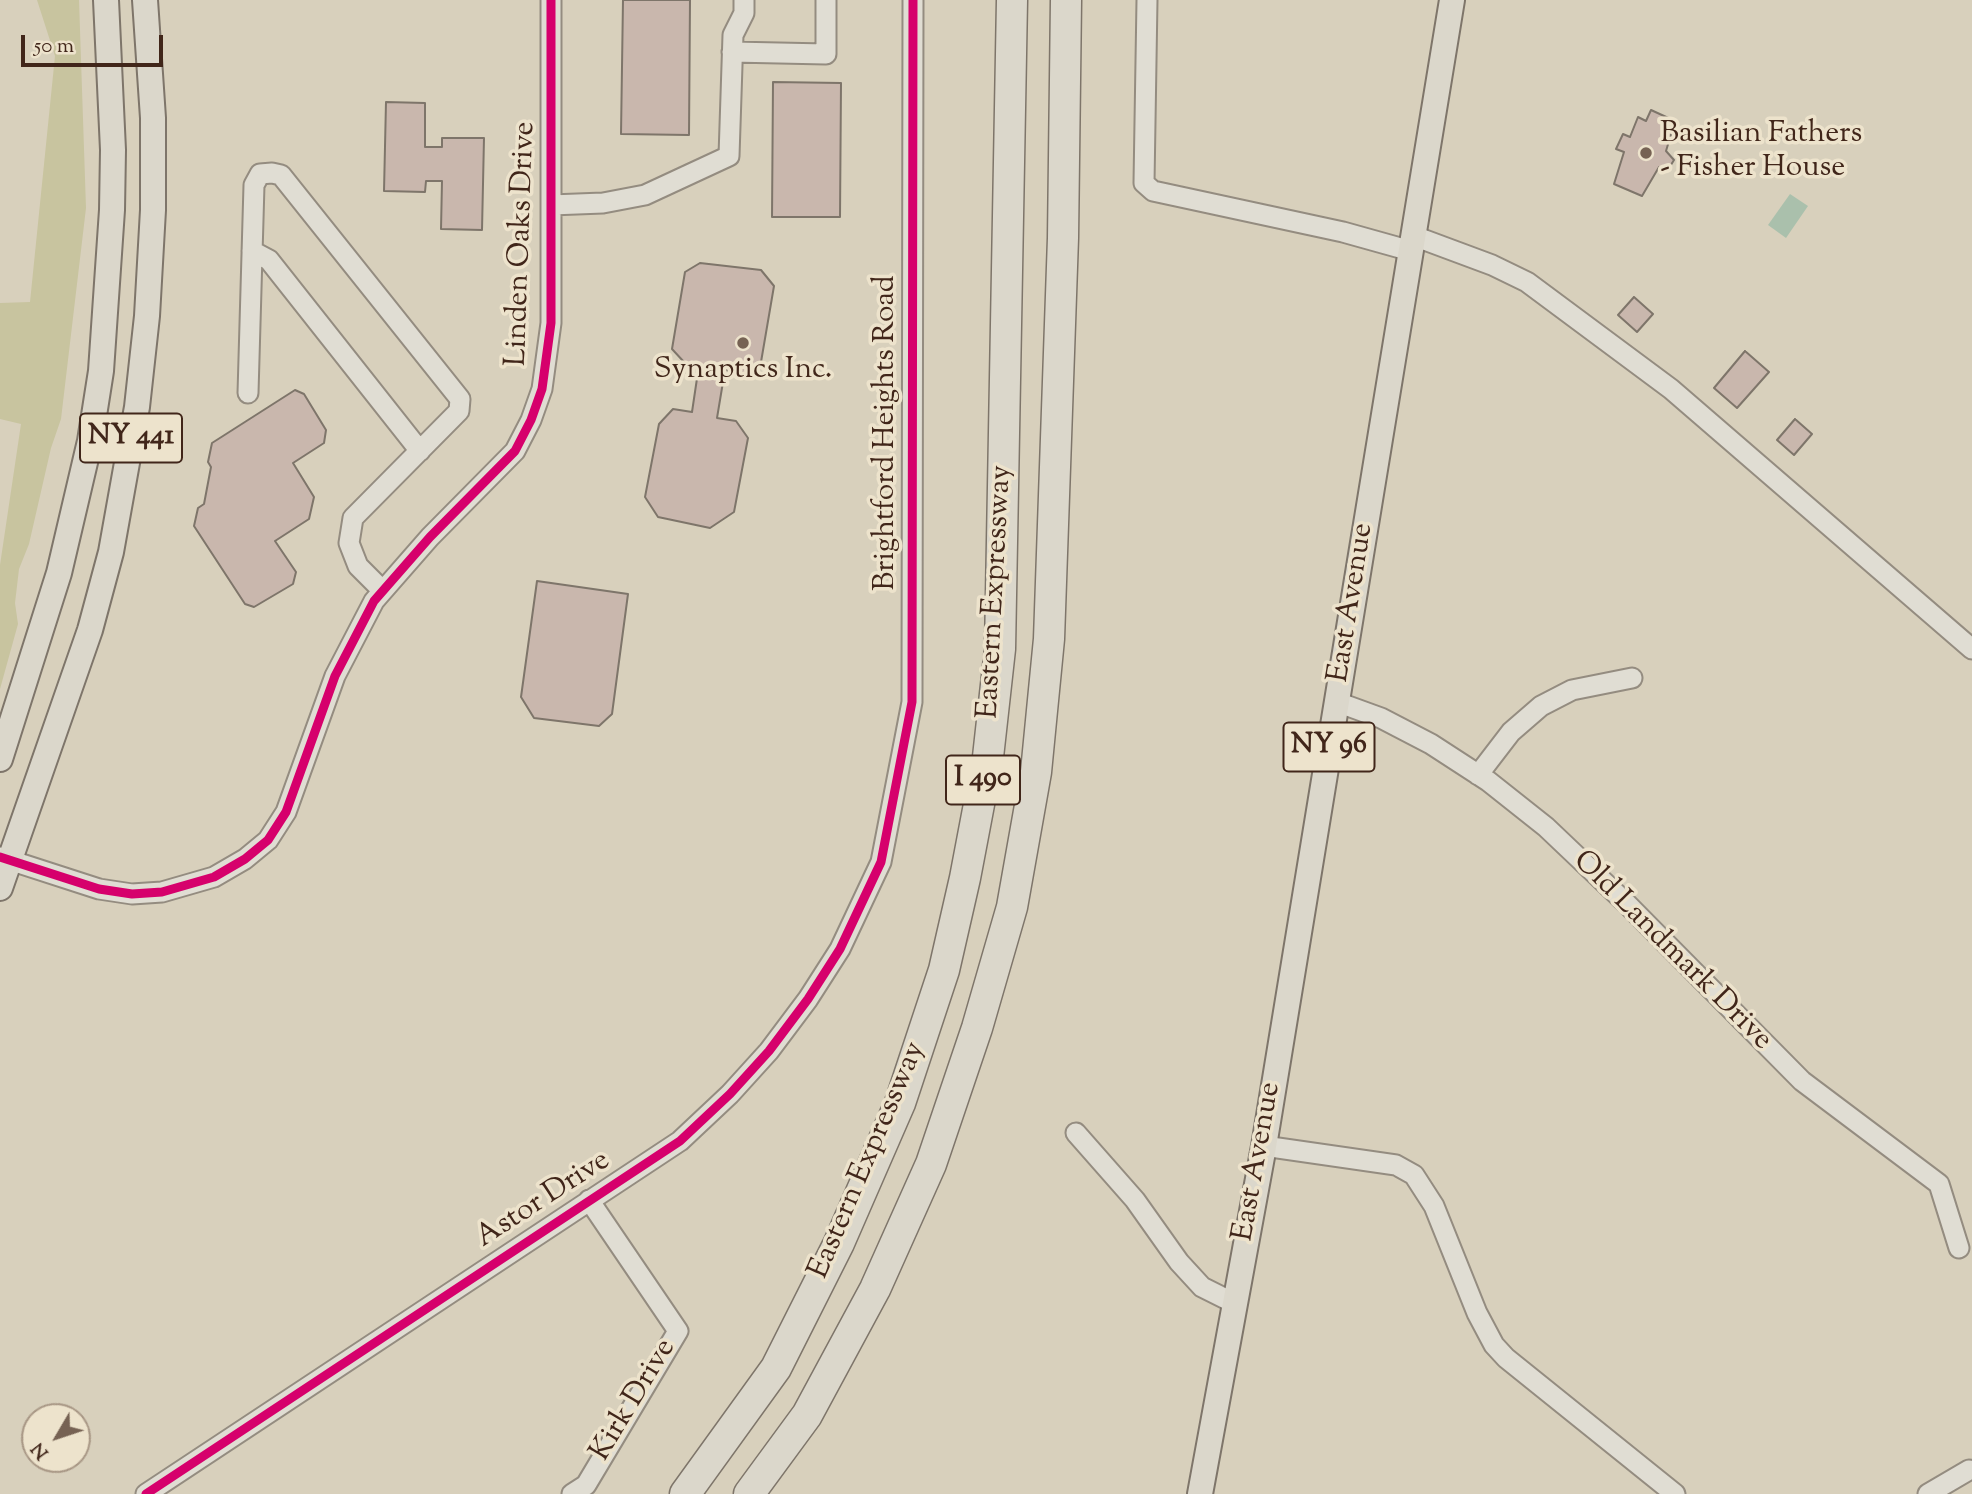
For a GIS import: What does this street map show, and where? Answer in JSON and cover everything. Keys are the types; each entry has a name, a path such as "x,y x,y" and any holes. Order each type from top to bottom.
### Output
{"highway":[{"name":"Eastern Expressway","path":"685,1494 776,1368 839,1243 900,1103 944,970 965,878 988,757 1000,649 1012,0"},
{"name":"Eastern Expressway","path":"749,1494 807,1415 876,1289 931,1164 977,1028 1012,907 1036,772 1049,639 1063,238 1066,0"}],"main road":[{"name":"NY 441","path":"0,759 60,573 90,441 101,371 113,198 106,0"},
{"name":"NY 441","path":"0,888 5,859 90,630 111,552 137,407 147,316 153,211 153,118 145,0"},
{"name":"East Avenue","path":"1200,1494 1264,1146 1452,0"}],"street":[{"name":"Linden Oaks Drive","path":"5,859 99,889 132,894 187,887 214,877 245,859 268,840 286,812 339,667 382,590 514,451 531,420 542,389 551,323 551,0"},
{"path":"551,205 603,203 645,195 729,156 733,35 744,13 744,0"},
{"path":"732,52 826,54 826,0"},
{"name":"Brightford Heights Road","path":"881,862 912,702 912,0"},
{"path":"1147,0 1144,183 1153,191 1343,232 1413,243 1492,265 1527,282 1671,389 1972,649"},
{"path":"248,393 254,185 260,174 281,175 460,399 459,411 353,518 349,543 358,566 382,590"},
{"path":"252,251 269,260 420,451"},
{"path":"1478,775 1511,732 1541,706 1572,690 1632,678"},
{"name":"Old Landmark Drive","path":"1337,702 1381,718 1432,744 1546,827 1627,904 1802,1081 1939,1184 1959,1248"},
{"name":"Astor Drive","path":"146,1494 680,1141 730,1094 769,1051 808,999 840,949 881,862"},
{"path":"1076,1133 1135,1200 1194,1279 1202,1287 1234,1303"},
{"path":"1264,1146 1396,1165 1414,1175 1434,1206 1477,1313 1494,1345 1506,1359 1675,1494"},
{"name":"Kirk Drive","path":"572,1494 586,1485 678,1331 589,1200"},
{"path":"1928,1494 1969,1470"}],"shaded area":[{"path":"37,0 79,0 86,208 61,419 51,448 29,544 19,569 15,603 18,624 0,689 0,565 21,424 0,419 0,303 30,302 55,56"},
{"path":"1790,194 1808,206 1786,238 1768,225"}],"building":[{"path":"623,0 690,0 689,135 621,134"},
{"path":"773,82 841,83 840,217 772,217"},
{"path":"386,102 425,103 425,147 442,147 442,138 484,138 482,230 441,229 442,181 426,181 425,192 384,191"},
{"name":"Basilian Fathers - Fisher House","path":"1651,110 1675,121 1666,151 1674,160 1669,168 1659,167 1642,196 1614,184 1624,152 1616,149 1623,134 1630,137 1638,117 1646,121"},
{"path":"700,263 761,270 774,286 761,362 744,373 725,370 717,418 736,421 748,438 734,512 710,528 658,517 645,497 659,424 673,409 692,412 699,365 684,362 672,349 685,272"},
{"path":"1634,297 1653,314 1637,332 1618,315"},
{"path":"1745,351 1769,372 1737,408 1714,388"},
{"path":"295,390 304,394 326,430 324,443 293,463 314,497 309,519 275,541 296,572 293,584 254,607 245,604 194,526 198,508 204,504 211,467 208,462 212,443"},
{"path":"1795,419 1812,434 1794,455 1777,440"},
{"path":"537,581 628,594 612,714 599,726 534,718 521,697"}],"cycle path":[{"path":"0,857 99,889 132,894 162,892 214,877 245,859 268,840 286,812 335,676 374,601 430,537 515,451 531,420 542,389 551,323 551,0"},
{"path":"146,1494 680,1141 730,1094 769,1051 808,999 840,949 881,862 912,702 913,0"}],"place":[{"name":"Basilian Fathers - Fisher House","path":"1646,153"},
{"name":"Synaptics Inc.","path":"743,343"}]}
